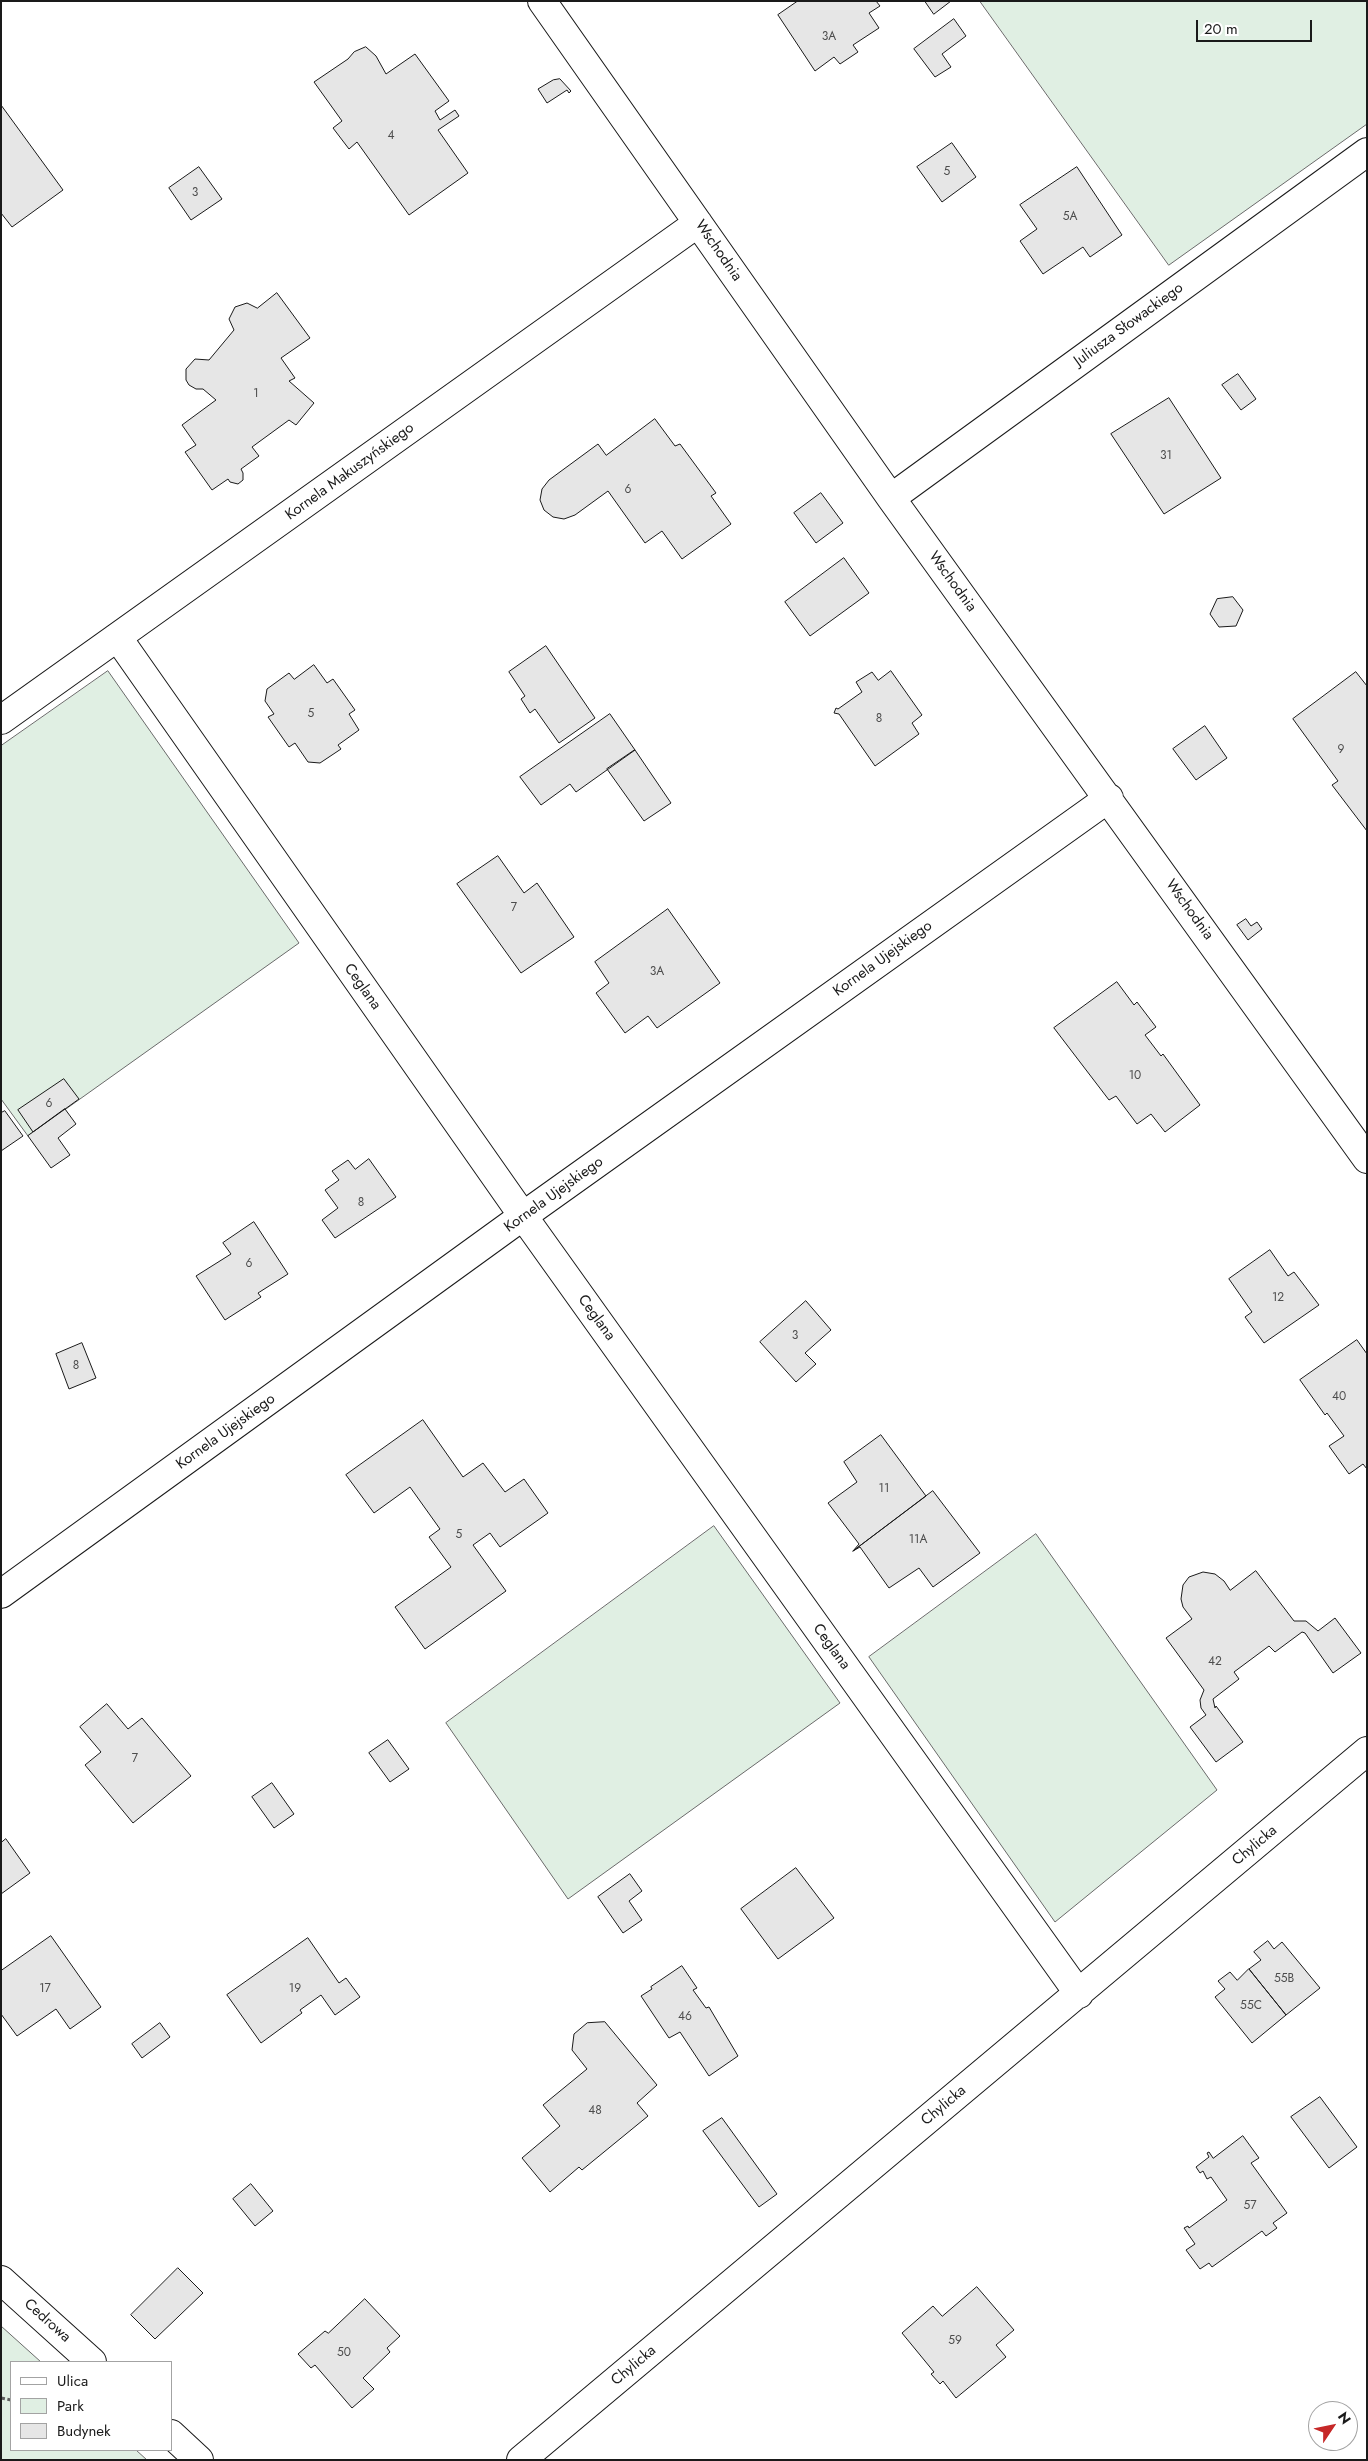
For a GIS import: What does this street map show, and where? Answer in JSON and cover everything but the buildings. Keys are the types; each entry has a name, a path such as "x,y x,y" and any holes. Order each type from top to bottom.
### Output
{"street":[{"name":"Wschodnia","path":"542,1 891,498 1367,1158"},
{"name":"Juliusza Słowackiego","path":"891,498 1367,152"},
{"name":"Kornela Makuszyńskiego","path":"1,720 698,223"},
{"name":"Ceglana","path":"118,638 523,1216 1079,1994"},
{"name":"Kornela Ujejskiego","path":"1,1594 523,1216 1109,798"},
{"name":"Chylicka","path":"521,2460 1367,1751"},
{"name":"Cedrowa","path":"1,2280 91,2361"},
{"path":"172,2435 199,2460"}],"green space":[{"path":"980,1 1367,1 1367,124 1169,265"},
{"path":"108,671 299,943 28,1136 1,1099 1,746"},
{"path":"714,1526 840,1703 568,1899 446,1723"},
{"path":"1036,1534 1217,1790 1055,1922 869,1657"},
{"path":"1,2326 40,2361 10,2361 10,2451 137,2451 147,2460 1,2460"}]}
